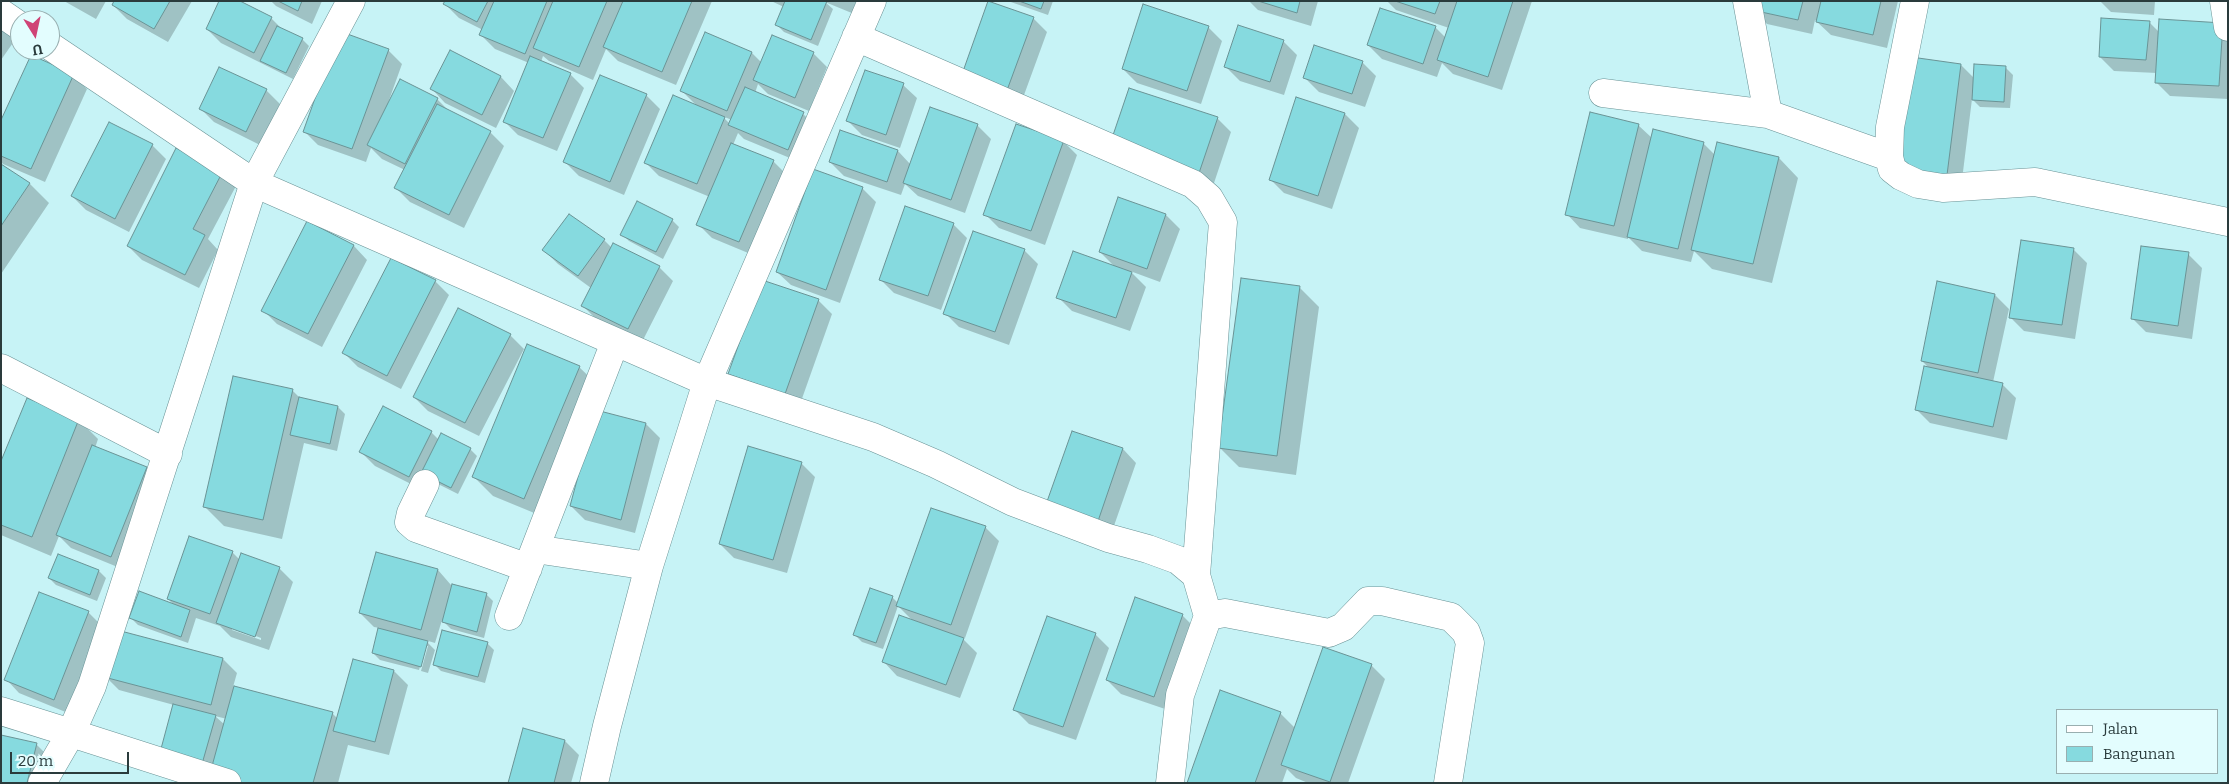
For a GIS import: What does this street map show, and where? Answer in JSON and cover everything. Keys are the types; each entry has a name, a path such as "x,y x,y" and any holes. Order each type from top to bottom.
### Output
{"street":[{"path":"42,783 71,733 92,686 254,183 351,1"},
{"path":"594,783 649,566 707,382 872,1"},
{"path":"1747,1 1768,114"},
{"path":"1914,1 1890,128 1889,157 1892,169 1901,176 1918,184 1943,188 2035,182 2228,222"},
{"path":"2224,1 2228,27"},
{"path":"856,37 1193,184 1209,198 1223,222 1196,575 1208,616 1180,695 1170,783"},
{"path":"60,53 254,183 707,382 872,437 936,464 1014,502 1108,538 1178,560 1196,575"},
{"path":"1603,93 1768,114 1889,157"},
{"path":"509,616 615,342"},
{"path":"1,368 168,454"},
{"path":"425,484 411,513 409,522 416,528 532,559 649,566"},
{"path":"1208,616 1225,614 1329,633 1343,627 1368,601 1382,601 1451,617 1466,632 1470,643 1448,783"},
{"path":"1,711 226,783"}],"building":[{"path":"114,1 170,1 154,29 112,5"},
{"path":"219,1 240,1 272,17 254,53 206,29"},
{"path":"278,1 302,1 298,11"},
{"path":"445,1 488,1 477,22 443,4"},
{"path":"494,1 547,1 525,54 479,35"},
{"path":"553,1 607,1 579,67 533,48"},
{"path":"623,1 692,1 662,72 603,47"},
{"path":"785,1 827,1 811,40 775,25"},
{"path":"988,1 1034,17 1006,93 961,77"},
{"path":"1019,1 1044,1 1041,9"},
{"path":"1258,1 1300,1 1297,13"},
{"path":"1395,1 1440,1 1435,14"},
{"path":"1457,1 1513,1 1488,77 1437,60"},
{"path":"1754,1 1803,1 1798,20 1752,10"},
{"path":"1821,1 1881,1 1873,35 1816,22"},
{"path":"1143,4 1209,26 1187,91 1122,69"},
{"path":"1380,8 1436,26 1423,64 1367,45"},
{"path":"2101,18 2150,21 2146,60 2099,57"},
{"path":"2159,19 2223,23 2219,86 2155,83"},
{"path":"1238,25 1284,40 1270,82 1224,67"},
{"path":"277,26 303,38 286,73 260,61"},
{"path":"339,31 389,49 352,149 303,132"},
{"path":"705,32 752,52 727,111 680,91"},
{"path":"772,35 814,52 795,98 753,80"},
{"path":"1314,45 1363,61 1352,94 1303,78"},
{"path":"450,50 501,76 482,115 430,89"},
{"path":"530,56 571,73 543,138 503,122"},
{"path":"1911,57 1961,64 1947,175 1897,168"},
{"path":"29,60 42,60 74,74 31,169 1,156 1,120"},
{"path":"1974,64 2006,66 2004,102 1972,100"},
{"path":"219,67 267,89 246,132 199,109"},
{"path":"865,70 904,83 886,135 846,121"},
{"path":"600,75 647,94 610,182 563,162"},
{"path":"400,79 438,98 405,164 367,145"},
{"path":"745,87 804,112 788,150 728,125"},
{"path":"1129,88 1218,117 1198,176 1109,147"},
{"path":"673,95 725,117 697,184 644,163"},
{"path":"1296,97 1345,113 1318,196 1269,180"},
{"path":"437,104 491,131 449,215 394,188"},
{"path":"930,107 978,124 951,200 903,183"},
{"path":"1590,112 1639,124 1614,226 1565,215"},
{"path":"109,122 153,144 115,219 71,196"},
{"path":"1016,124 1064,140 1031,231 983,215"},
{"path":"1653,129 1704,142 1678,249 1627,237"},
{"path":"840,130 898,150 887,182 829,162"},
{"path":"1717,142 1779,157 1753,264 1691,250"},
{"path":"731,143 774,160 739,242 696,225"},
{"path":"176,148 223,171 193,229 205,235 185,275 127,246"},
{"path":"1,164 30,183 1,226"},
{"path":"813,169 863,187 826,290 776,272"},
{"path":"1118,197 1166,214 1147,269 1099,252"},
{"path":"637,201 673,219 656,252 620,235"},
{"path":"905,206 954,223 928,296 879,280"},
{"path":"569,214 605,239 578,276 542,250"},
{"path":"307,221 354,245 308,334 261,311"},
{"path":"973,231 1025,249 995,332 943,314"},
{"path":"2021,240 2074,248 2062,325 2009,318"},
{"path":"613,243 660,266 628,329 581,306"},
{"path":"2141,246 2189,252 2178,326 2131,319"},
{"path":"1073,251 1132,272 1116,318 1056,298"},
{"path":"391,258 436,280 387,376 342,353"},
{"path":"1241,278 1300,286 1277,456 1218,448"},
{"path":"762,280 819,299 785,394 728,374"},
{"path":"1937,281 1995,294 1978,373 1921,361"},
{"path":"458,308 511,334 465,423 413,397"},
{"path":"527,344 580,366 524,499 472,477"},
{"path":"1924,366 2003,383 1993,427 1915,410"},
{"path":"233,376 293,389 263,520 203,507"},
{"path":"299,397 338,406 330,444 290,435"},
{"path":"27,398 79,419 32,537 1,525 1,461"},
{"path":"383,406 432,431 409,477 359,452"},
{"path":"596,410 646,423 621,520 570,506"},
{"path":"1072,431 1123,448 1096,527 1044,510"},
{"path":"441,433 471,448 451,488 421,473"},
{"path":"92,445 147,467 111,557 56,535"},
{"path":"748,446 802,462 773,560 719,544"},
{"path":"931,508 986,526 951,625 896,606"},
{"path":"189,536 233,551 210,614 167,599"},
{"path":"376,552 438,569 421,630 359,613"},
{"path":"241,553 280,567 255,637 216,623"},
{"path":"58,554 99,570 90,595 48,578"},
{"path":"452,584 487,593 477,632 442,622"},
{"path":"870,588 893,596 876,643 853,635"},
{"path":"139,591 190,610 181,637 129,618"},
{"path":"39,592 89,611 54,700 4,680"},
{"path":"1135,597 1183,614 1154,697 1106,680"},
{"path":"899,615 964,638 946,685 882,662"},
{"path":"1047,616 1096,633 1063,727 1013,710"},
{"path":"378,628 428,641 421,667 372,653"},
{"path":"117,630 223,658 211,705 104,677"},
{"path":"442,630 488,642 478,677 433,665"},
{"path":"1323,647 1372,664 1330,782 1281,765"},
{"path":"353,659 394,670 375,742 333,731"},
{"path":"234,686 333,712 313,783 232,783 209,777"},
{"path":"1220,690 1281,712 1255,783 1187,783"},
{"path":"173,704 216,715 200,771 158,760"},
{"path":"523,728 565,740 554,783 508,783"},
{"path":"1,735 37,743 27,783 1,783"}]}
